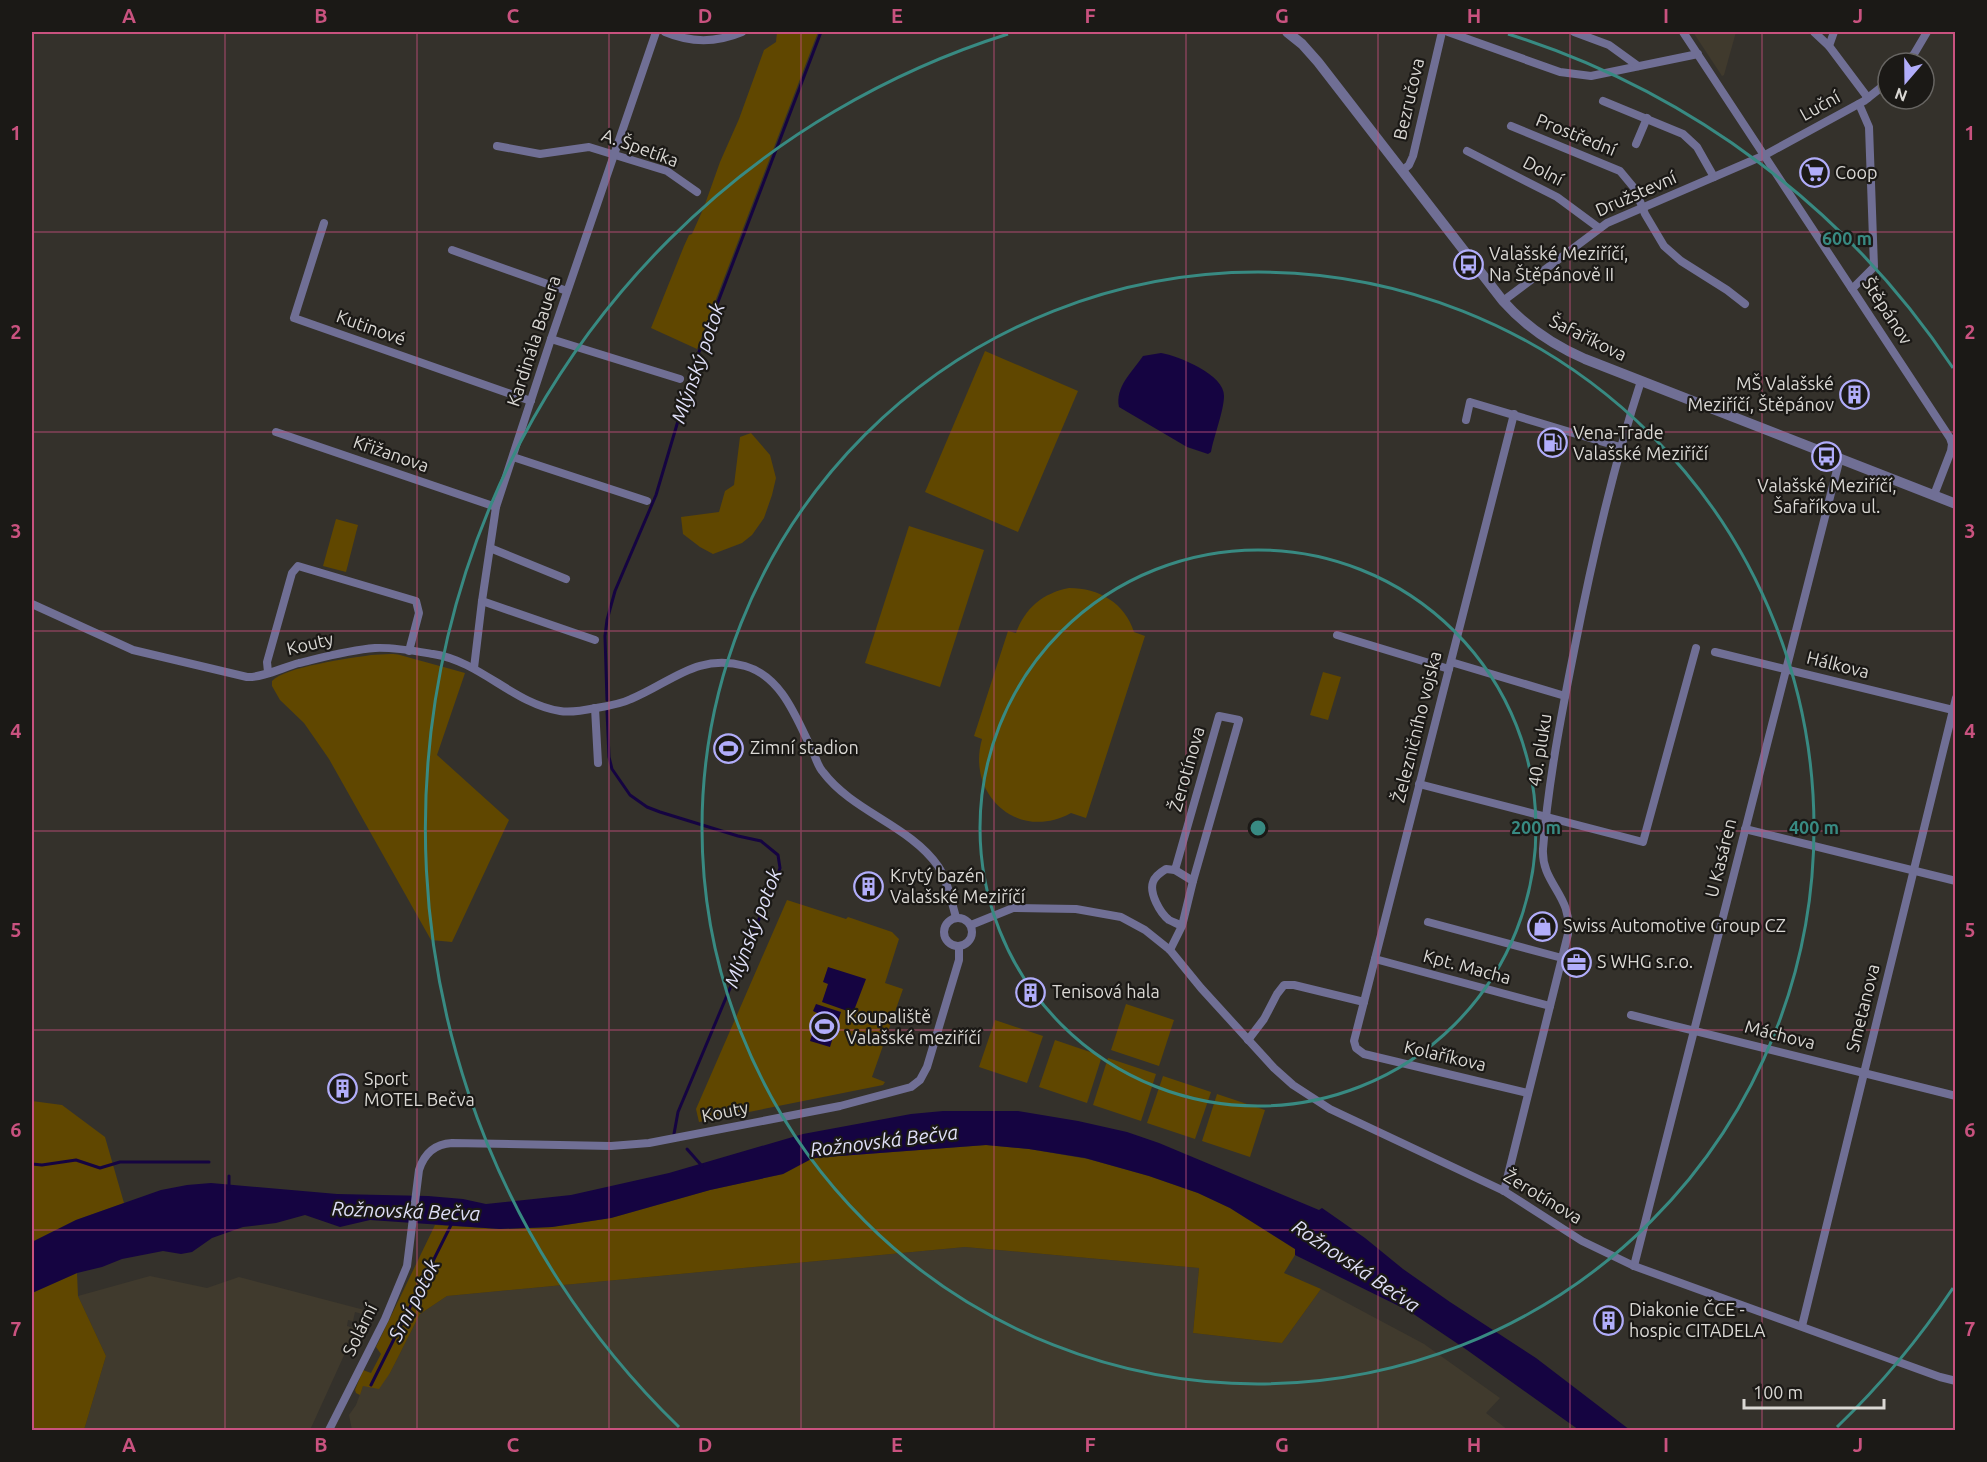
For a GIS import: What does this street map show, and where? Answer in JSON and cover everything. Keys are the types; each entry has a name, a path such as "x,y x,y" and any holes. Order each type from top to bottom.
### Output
{"street":[{"name":"Kardinála Bauera","path":"474,668 496,507 656,32"},
{"path":"665,32 680,38 706,42 742,32"},
{"name":"Šafaříkova","path":"1287,32 1314,58 1503,301 1528,326 1551,342 1580,357 1956,504"},
{"name":"Bezručova","path":"1402,171 1409,165 1413,156 1442,32"},
{"path":"1448,32 1560,72 1591,76 1698,54"},
{"path":"1574,32 1609,45 1638,66"},
{"name":"Štěpánov","path":"1683,32 1951,441 1951,451 1934,495"},
{"path":"1814,32 1829,46 1869,98"},
{"path":"1829,46 1834,32"},
{"path":"1916,51 1927,32"},
{"name":"Luční","path":"1764,156 1859,104 1876,92"},
{"path":"1603,101 1683,134 1693,142 1714,177"},
{"path":"1852,289 1874,267 1869,127 1859,104"},
{"path":"1636,144 1647,118"},
{"name":"Prostřední","path":"1512,126 1620,171 1635,189 1664,246 1681,261 1745,304"},
{"name":"A. Špetíka","path":"497,146 540,154 589,147 667,171 697,192"},
{"name":"Dolní","path":"1467,151 1557,197 1599,228"},
{"name":"Družstevní","path":"1503,301 1599,228 1764,156"},
{"name":"Kutinové","path":"324,223 294,318 531,401"},
{"path":"452,250 567,291"},
{"path":"551,339 680,379"},
{"name":"40. pluku","path":"1504,1191 1568,934 1569,917 1564,902 1550,880 1544,861 1546,817 1565,696 1591,563 1620,447 1641,381"},
{"path":"1466,420 1470,402 1620,447"},
{"name":"Železničního vojska","path":"1356,1048 1355,1037 1514,414"},
{"name":"Křižanova","path":"276,432 496,507"},
{"path":"513,457 647,501"},
{"name":"U Kasáren","path":"1634,1266 1840,459"},
{"path":"490,548 566,579"},
{"path":"268,672 267,662 292,573 298,566 416,601 418,613 409,651"},
{"path":"482,601 595,640"},
{"name":"Kouty","path":"32,604 133,650 255,677 330,656 376,648 435,654 474,668 524,698 562,711 595,708 630,700 693,666 711,662 729,662 748,667 766,677 781,691 822,772 845,794 909,838 939,867 956,917"},
{"path":"1337,635 1565,696"},
{"path":"1419,784 1642,842 1696,648"},
{"name":"Hálkova","path":"1715,652 1953,710"},
{"name":"Smetanova","path":"1802,1326 1956,698"},
{"path":"595,708 598,763"},
{"name":"Žerotínova","path":"1170,950 1182,926 1239,720 1219,716 1175,870"},
{"path":"1745,829 1956,881"},
{"path":"1182,926 1169,920 1159,908 1152,890 1152,883 1156,876 1166,869 1175,870 1193,881"},
{"name":"Žerotínova","path":"971,925 1013,908 1076,909 1121,917 1145,930 1170,950 1201,988 1274,1068 1293,1085 1330,1109 1504,1191 1582,1241 1634,1266 1956,1381"},
{"path":"959,946 948,943 943,933 946,922 956,917 967,920 971,925"},
{"path":"1428,922 1562,958"},
{"name":"Kouty","path":"411,1241 421,1166 426,1156 445,1143 611,1146 650,1143 840,1106 910,1087 920,1080 927,1067 960,960 959,946 965,945 972,936 971,925"},
{"name":"Kpt. Macha","path":"1375,959 1550,1006"},
{"path":"1248,1040 1264,1019 1284,985 1294,985 1364,1002"},
{"name":"Máchova","path":"1631,1015 1956,1095"},
{"name":"Kolaříkova","path":"1356,1048 1368,1055 1528,1093"},
{"name":"Solární","path":"329,1431 394,1297 407,1266 411,1241"}],"shaded area":[{"path":"777,32 818,32 697,349 651,328 684,246 704,207 764,50 776,42"},
{"path":"1693,32 1736,32 1724,75 1722,76"},
{"path":"985,351 1078,391 1018,532 925,492"},
{"path":"751,433 770,455 776,478 772,495 764,518 752,535 742,543 713,554 683,534 681,517 719,512 725,491 734,485 740,437"},
{"path":"336,519 358,525 346,572 323,566"},
{"path":"909,526 984,550 940,687 865,663"},
{"path":"1069,588 1091,591 1109,599 1124,613 1134,632 1145,636 1086,818 1071,813 1051,820 1032,822 1015,817 1001,808 989,795 982,778 979,759 982,739 974,736 1008,631 1016,633 1024,616 1043,598"},
{"path":"371,655 400,655 465,673 437,755 509,820 452,942 431,940 329,759 304,723 280,700 272,686 272,681 290,671"},
{"path":"1323,672 1341,677 1328,720 1310,715"},
{"path":"787,900 892,932 899,939 885,983 903,989 872,1077 885,1082 883,1085 699,1122 696,1109"},
{"path":"1126,1004 1174,1020 1159,1066 1111,1050"},
{"path":"995,1020 1043,1036 1027,1083 979,1067"},
{"path":"1055,1040 1102,1056 1087,1103 1039,1087"},
{"path":"1108,1058 1156,1074 1141,1121 1093,1105"},
{"path":"1163,1076 1211,1092 1195,1139 1147,1123"},
{"path":"1217,1094 1265,1110 1250,1157 1202,1141"},
{"path":"32,1101 62,1105 105,1137 124,1203 76,1220 32,1242"},
{"path":"986,1145 1029,1149 1088,1159 1198,1193 1230,1208 1295,1249 1295,1255 1284,1273 1321,1289 1282,1343 1193,1333 1199,1268 965,1247 447,1296 420,1314 390,1373 379,1389 363,1386 360,1395 356,1393 355,1390 363,1370 371,1373 381,1354 376,1347 435,1225 500,1229 552,1227 611,1218 710,1190 783,1174 813,1158"},
{"path":"965,1247 1199,1268 1193,1333 1282,1343 1321,1289 1424,1344 1500,1398 1486,1413 1508,1430 352,1430 349,1415 356,1405 363,1386 390,1373 420,1314 447,1296"},
{"path":"77,1273 78,1296 106,1356 84,1430 32,1430 32,1293"},
{"path":"150,1276 207,1288 239,1277 372,1312 370,1316 355,1312 353,1321 348,1320 347,1326 356,1329 310,1430 84,1430 106,1356 78,1296"}],"water":[{"path":"1161,353 1200,368 1217,381 1222,388 1224,396 1222,408 1211,452 1208,454 1187,447 1119,407 1118,400 1122,386 1143,356"},
{"path":"828,967 866,979 853,1013 822,1002 828,984 823,982"},
{"name":"Koupaliště Valašské meziříčí","path":"816,1004 841,1012 830,1047 810,1041 819,1014 813,1011"},
{"name":"Rožnovská Bečva","path":"943,1111 1018,1111 1127,1132 1159,1143 1319,1210 1322,1208 1450,1302 1536,1358 1630,1430 1579,1430 1409,1311 1295,1255 1295,1249 1230,1208 1198,1193 1085,1158 986,1145 813,1158 783,1174 710,1190 611,1218 552,1227 500,1229 370,1220 340,1227 305,1215 276,1223 243,1227 212,1238 192,1252 181,1254 163,1251 122,1259 77,1273 32,1293 32,1242 76,1220 161,1190 211,1183 337,1194 428,1196 463,1199 486,1204 571,1195 669,1173 803,1134 911,1114"}],"waterway":[{"name":"Mlýnský potok","path":"607,700 605,636 615,591 656,495 697,357 821,32"},
{"name":"Mlýnský potok","path":"607,711 609,757 612,769 630,795 647,807 660,812 761,841 778,855 780,868 778,874 678,1112 674,1134"},
{"name":"Mlýnský potok","path":"687,1149 702,1166"},
{"path":"32,1164 42,1165 76,1160 100,1168 120,1162 209,1162"},
{"path":"229,1176 229,1189"},
{"name":"Srní potok","path":"371,1385 452,1223"}],"place":[{"name":"Coop","path":"1814,173"},
{"name":"Valašské Meziříčí, Na Štěpánově II","path":"1468,264"},
{"name":"MŠ Valašské Meziříčí, Štěpánov","path":"1855,394"},
{"name":"Vena-Trade Valašské Meziříčí","path":"1552,443"},
{"name":"Valašské Meziříčí, Šafaříkova ul.","path":"1827,457"},
{"name":"Zimní stadion","path":"729,748"},
{"name":"Krytý bazén Valašské Meziříčí","path":"869,886"},
{"name":"Swiss Automotive Group CZ","path":"1542,926"},
{"name":"S WHG s.r.o.","path":"1576,962"},
{"name":"Tenisová hala","path":"1031,992"},
{"name":"Koupaliště Valašské meziříčí","path":"825,1027"},
{"name":"Sport MOTEL Bečva","path":"343,1089"},
{"name":"Diakonie ČCE - hospic CITADELA","path":"1608,1320"}]}
